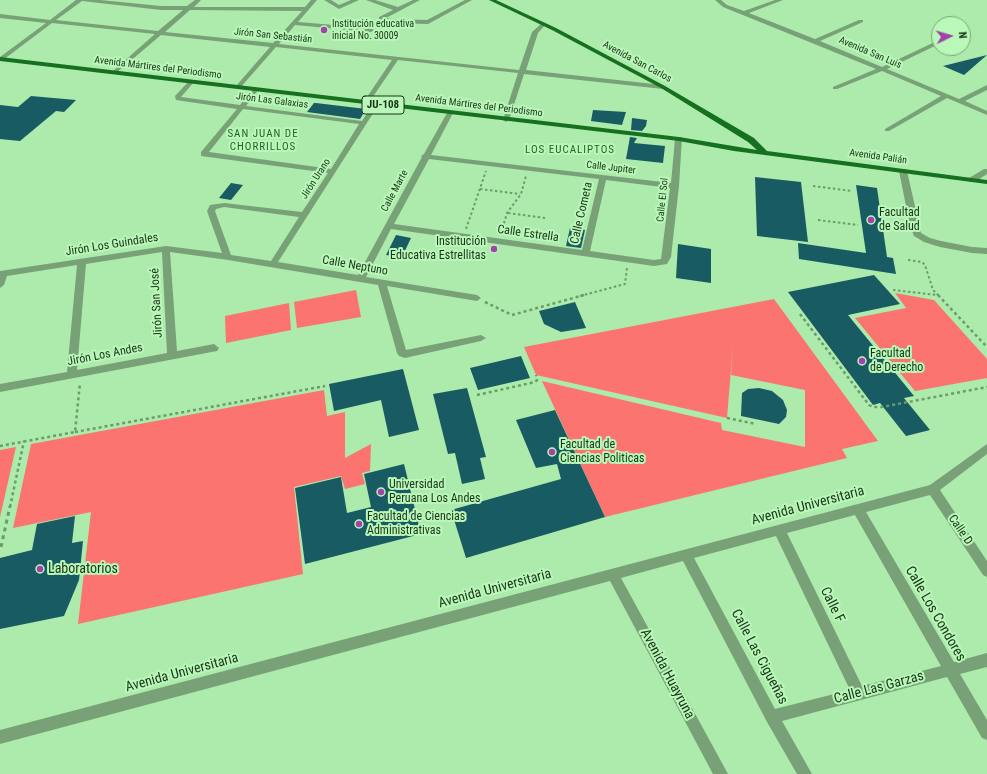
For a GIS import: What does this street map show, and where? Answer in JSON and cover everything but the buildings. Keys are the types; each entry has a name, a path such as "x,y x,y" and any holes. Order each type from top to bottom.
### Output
{"main road":[{"name":"Avenida San Carlos","path":"492,0 543,24 663,87 751,140 765,153"},
{"name":"Avenida Mártires del Periodismo","path":"0,59 506,120 679,139 765,153"},
{"name":"Avenida Palián","path":"765,153 987,182"}],"street":[{"path":"0,59 80,0"},
{"path":"84,0 161,8 307,9"},
{"path":"115,72 198,0"},
{"path":"238,87 314,0"},
{"path":"327,0 339,7 356,0"},
{"path":"369,0 398,9"},
{"path":"417,0 381,18 390,21 431,22 469,0"},
{"name":"Avenida San Luis","path":"718,0 725,6 815,41 987,113"},
{"path":"744,13 780,0"},
{"name":"Jirón San Sebastián","path":"0,16 663,87"},
{"path":"815,41 861,21"},
{"path":"295,23 371,30"},
{"path":"506,120 535,32 543,24"},
{"path":"835,88 882,69 931,46"},
{"path":"366,102 396,59"},
{"name":"Jirón Las Galaxias","path":"191,82 178,96 178,99 241,108 364,122"},
{"path":"959,102 987,87"},
{"path":"256,89 204,154 332,171"},
{"path":"887,130 946,96"},
{"name":"Jirón Urano","path":"273,264 376,104"},
{"name":"Calle Marte","path":"360,279 425,156 450,113"},
{"name":"Calle El Sol","path":"664,262 667,257 679,139"},
{"name":"Calle Jupiter","path":"425,156 675,186"},
{"path":"903,171 917,234 927,240 940,244 972,250 987,251"},
{"path":"972,180 987,171"},
{"name":"Calle Cometa","path":"585,254 603,177"},
{"path":"228,257 211,211 213,207 224,205 304,215"},
{"name":"Calle Estrella","path":"388,226 627,260 654,263 664,262"},
{"name":"Jirón Los Guindales","path":"1,274 166,249 228,257"},
{"name":"Jirón San José","path":"166,249 172,356"},
{"name":"Calle Neptuno","path":"228,257 478,298"},
{"path":"76,374 82,262"},
{"path":"0,285 1,274"},
{"path":"382,283 402,353 405,354 481,338"},
{"name":"Jirón Los Andes","path":"0,388 214,348"},
{"name":"Avenida Universitaria","path":"0,738 933,489 987,448"},
{"name":"Calle D","path":"933,489 987,571"},
{"name":"Calle Los Condores","path":"858,509 987,733"},
{"name":"Calle F","path":"778,530 859,694"},
{"name":"Calle Las Cigueñas","path":"686,555 772,717 805,774"},
{"name":"Avenida Huayruna","path":"613,575 721,774"},
{"name":"Calle Las Garzas","path":"772,717 987,660"}],"path":[{"path":"463,237 489,163"},
{"path":"498,242 507,213 521,194 529,168"},
{"path":"813,186 852,191"},
{"path":"480,189 521,194"},
{"path":"507,213 545,218"},
{"path":"818,220 858,225"},
{"path":"478,298 512,315 625,284 627,260"},
{"path":"908,260 922,262 926,265 932,287 987,347"},
{"path":"893,290 938,295"},
{"path":"800,314 869,405 873,407 882,407 987,387"},
{"path":"75,432 76,374"},
{"path":"477,395 535,382 537,380 536,375"},
{"path":"0,446 325,386"},
{"path":"727,418 756,424"},
{"path":"1,547 24,442"}],"shaded area":[{"path":"356,290 361,317 297,328 294,302"},
{"path":"895,293 934,300 987,359 987,378 915,391 855,318 906,308"},
{"path":"774,299 878,441 842,449 847,458 605,517 542,381 721,423 722,430 805,447 805,390 731,375 733,345 727,418 536,375 524,347"},
{"path":"289,303 291,330 226,343 225,316"},
{"path":"324,390 327,416 345,412 345,458 371,444 370,471 362,473 365,484 345,489 341,476 294,487 303,574 78,624 91,512 13,528 31,444"},
{"path":"16,447 0,517 0,450"}],"place":[{"name":"Institución educativa inicial No. 30009","path":"324,30"},
{"name":"Facultad de Salud","path":"871,220"},
{"name":"Institución Educativa Estrellitas","path":"494,249"},
{"name":"Facultad de Derecho","path":"862,361"},
{"name":"Facultad de Ciencias Politicas","path":"552,452"},
{"name":"Universidad Peruana Los Andes","path":"381,492"},
{"name":"Facultad de Ciencias Administrativas","path":"359,524"},
{"name":"Laboratorios","path":"40,569"}],"district":[{"name":"SAN JUAN DE CHORRILLOS","path":"263,140"},
{"name":"LOS EUCALIPTOS","path":"570,150"}]}
